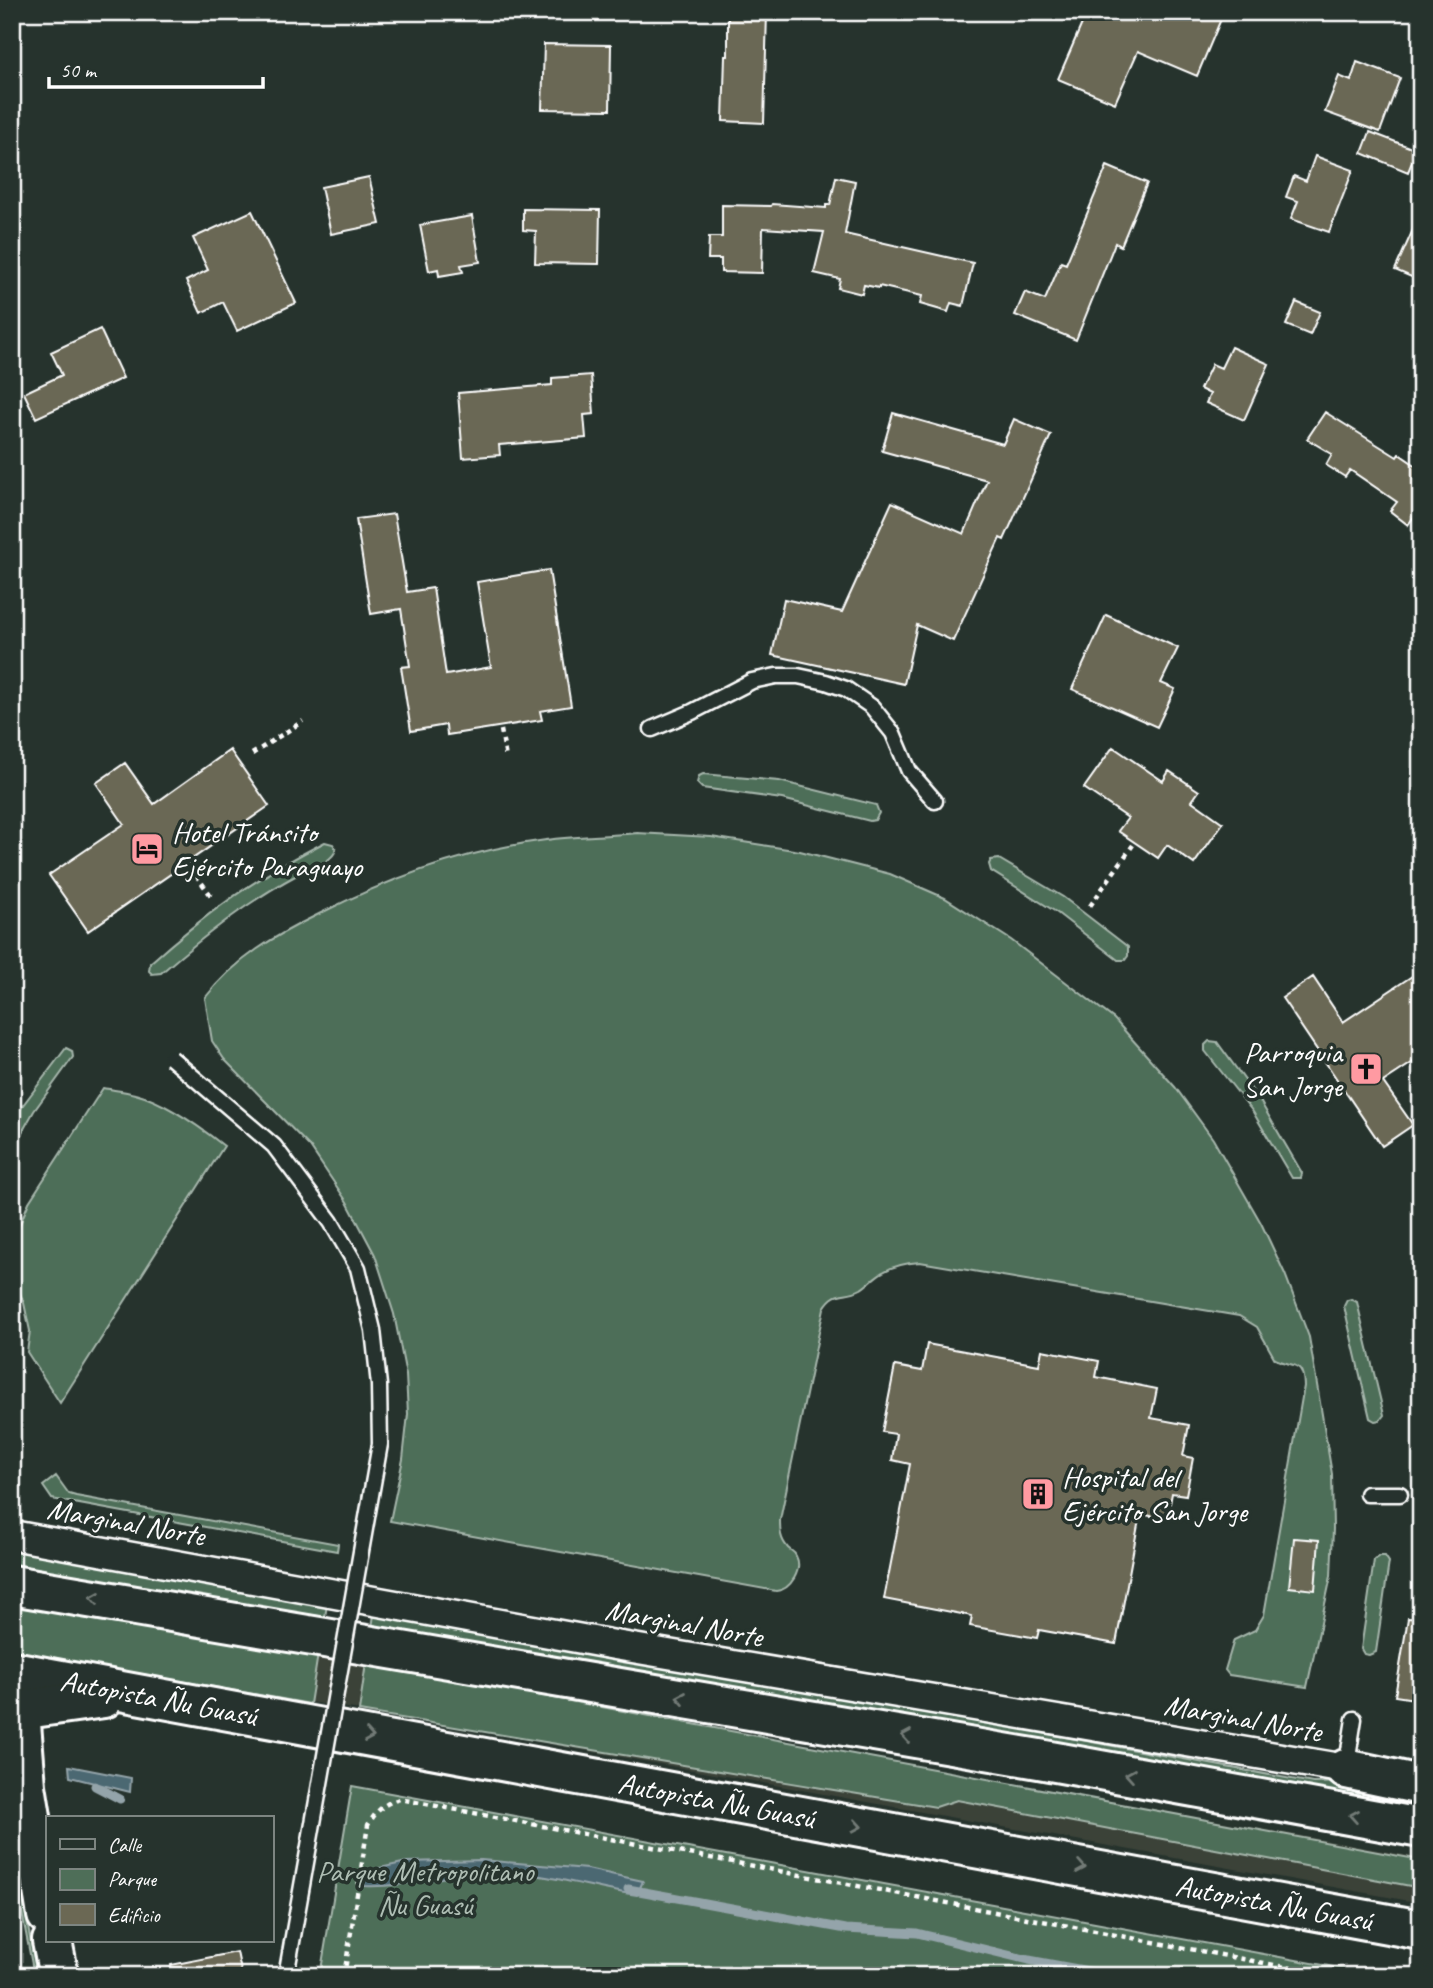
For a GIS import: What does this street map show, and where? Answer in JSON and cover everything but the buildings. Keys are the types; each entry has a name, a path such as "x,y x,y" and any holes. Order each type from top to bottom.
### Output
{"main road":[{"path":"12,1585 998,1752 1421,1828"},
{"name":"Autopista Ñu Guasú","path":"12,1671 1421,1930"},
{"path":"46,1909 16,1711 133,1693"},
{"path":"1346,1769 1421,1784"},
{"path":"52,1942 59,1976"}],"street":[{"name":"Marginal Norte","path":"12,1535 615,1645 1346,1769"}],"lane":[{"path":"652,729 752,681 776,676 798,676 826,682 846,689 872,707 893,733 909,771 935,801"},
{"path":"171,1058 274,1146 331,1222 358,1268 373,1330 379,1385 380,1444 286,1976"},
{"path":"1367,1494 1400,1494"},
{"path":"1346,1769 1354,1719"}],"path":[{"path":"252,754 303,721"},
{"path":"501,730 506,758"},
{"path":"1090,906 1133,845"},
{"path":"190,867 212,897"},
{"path":"1413,1381 1421,1380"},
{"path":"344,1976 368,1825 377,1810 387,1802 400,1799 1332,1976"}],"shaded area":[{"path":"12,1610 391,1669 1421,1858 1421,1903 380,1713 12,1655"}],"green space":[{"path":"703,774 779,781 876,805 879,813 875,820 870,821 782,799 702,788 697,783 699,776"},
{"path":"637,833 711,837 800,851 890,874 945,898 1011,940 1114,1019 1175,1087 1213,1139 1261,1223 1285,1274 1309,1337 1332,1474 1333,1529 1331,1576 1307,1687 1229,1675 1225,1670 1234,1640 1255,1630 1264,1615 1304,1386 1299,1368 1275,1359 1257,1327 1239,1316 920,1262 892,1268 861,1289 833,1298 824,1308 780,1520 782,1538 798,1561 797,1573 791,1583 781,1590 390,1521 403,1459 408,1414 406,1375 394,1314 375,1255 347,1202 310,1147 224,1059 212,1041 205,998 229,971 272,940 346,901 402,877 458,858 516,845"},
{"path":"325,842 333,844 336,849 325,862 279,885 243,908 161,973 152,974 149,971 150,963 212,912 255,882"},
{"path":"999,859 1063,897 1128,947 1125,960 1118,960 1056,912 991,871 991,860"},
{"path":"1209,1041 1217,1042 1260,1101 1302,1173 1301,1178 1292,1178 1253,1112 1205,1051 1205,1045"},
{"path":"66,1048 72,1051 73,1057 34,1111 12,1150 12,1123"},
{"path":"103,1088 131,1093 159,1103 224,1146 60,1403 27,1352 30,1331 24,1303 12,1274 13,1241 29,1202"},
{"path":"1347,1300 1357,1302 1384,1415 1380,1420 1370,1418 1344,1306"},
{"path":"56,1476 69,1494 76,1496 338,1544 337,1551 52,1499 43,1486"},
{"path":"12,1544 328,1598 325,1617 12,1568"},
{"path":"1385,1556 1389,1562 1376,1652 1369,1655 1364,1654 1361,1649 1374,1560"},
{"path":"12,1604 318,1654 310,1704 12,1651"},
{"path":"375,1609 1313,1783 1348,1782 1421,1796 1421,1814 372,1627"},
{"path":"366,1663 1421,1860 1421,1888 957,1800 936,1807 359,1711"},
{"name":"Parque Metropolitano Ñu Guasú","path":"352,1786 1383,1976 320,1976"},
{"path":"12,1841 37,1975 34,1975 12,1861"}],"water":[{"path":"69,1766 131,1778 130,1792 70,1777"},
{"path":"481,1860 587,1869 643,1881 637,1895 511,1872 477,1873 396,1885 364,1886 366,1871 407,1862"}],"waterway":[{"path":"95,1786 120,1799"},
{"path":"628,1889 846,1929 917,1933 1029,1960 1115,1976"}],"place":[{"name":"Hotel Tránsito Ejército Paraguayo","path":"147,849"},
{"name":"Parroquia San Jorge","path":"1366,1069"},
{"name":"Hospital del Ejército San Jorge","path":"1038,1494"}]}
